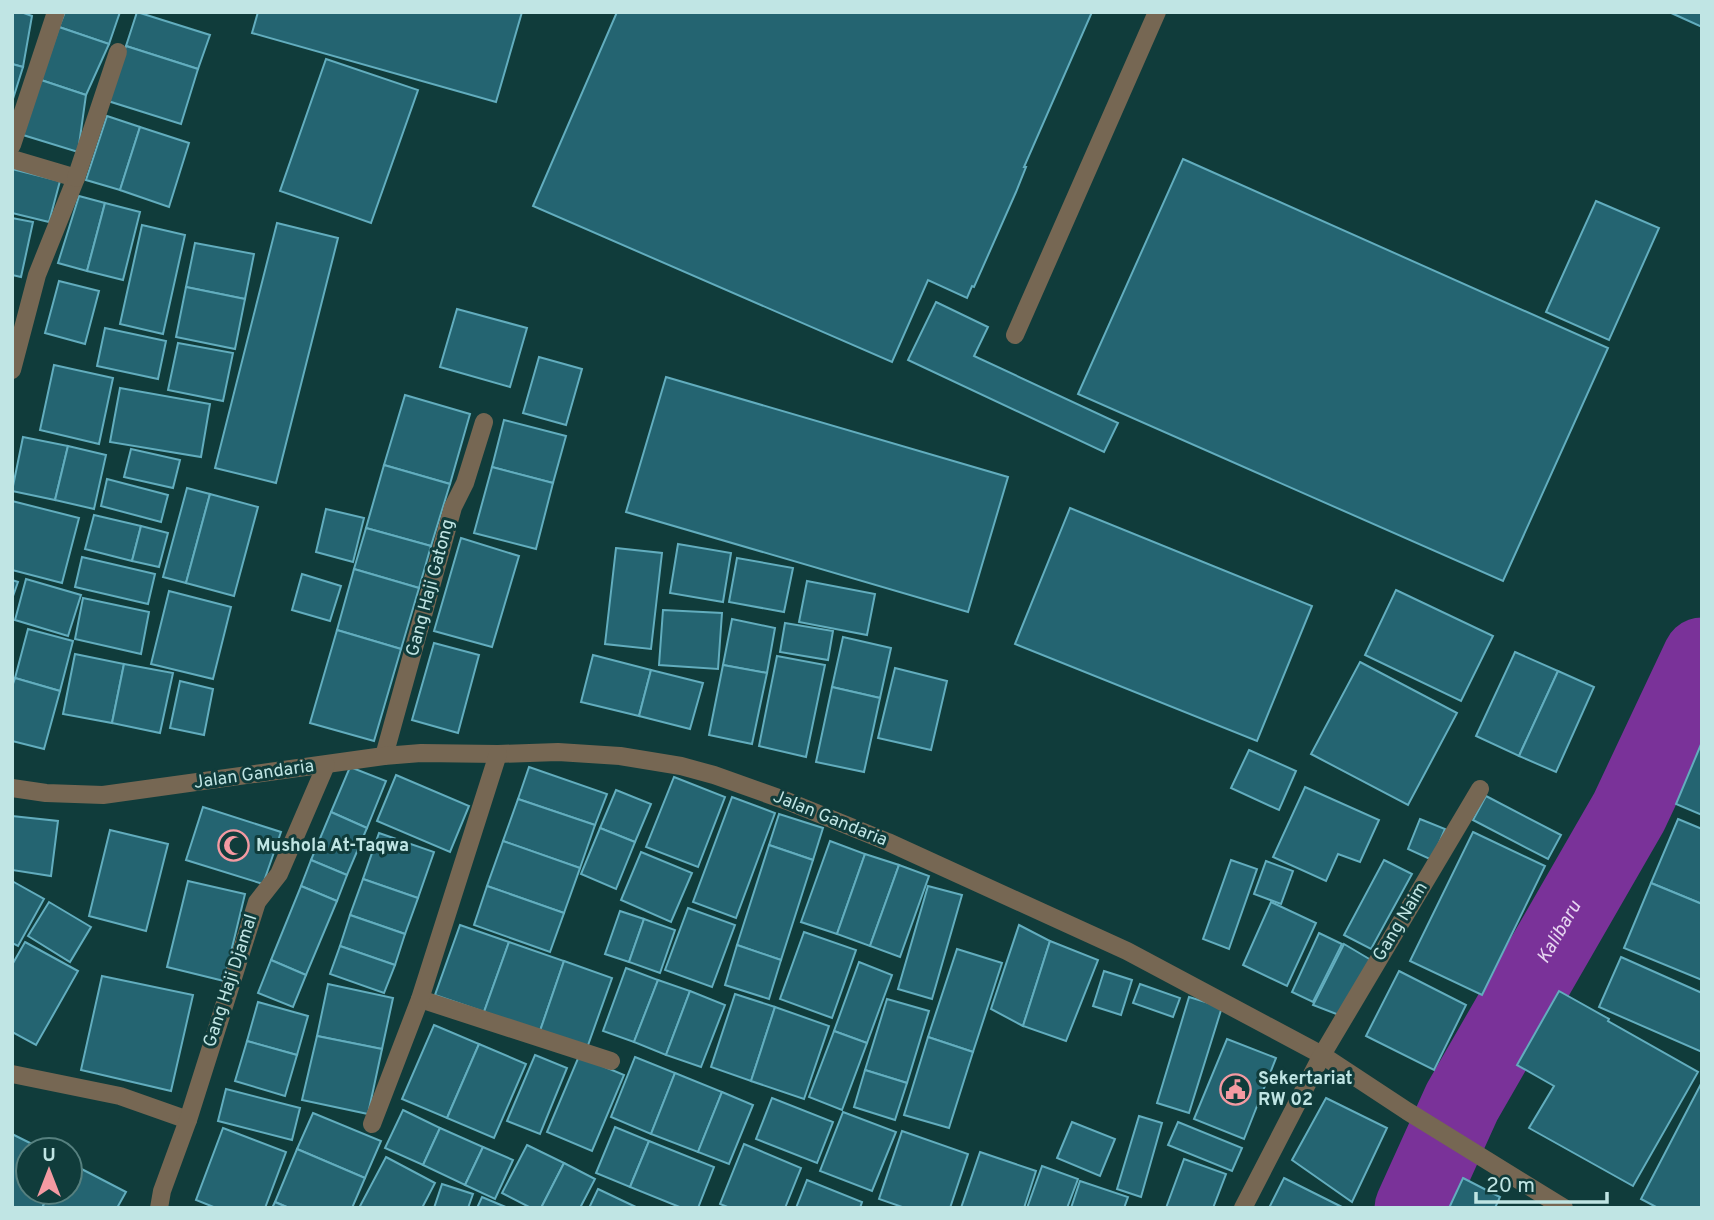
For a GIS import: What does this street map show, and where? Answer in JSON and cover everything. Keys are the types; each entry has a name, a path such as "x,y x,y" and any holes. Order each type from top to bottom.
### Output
{"street":[{"path":"12,145 56,12"},
{"path":"1014,335 1157,12"},
{"path":"12,370 37,275 76,178 118,52"},
{"path":"12,159 76,178"},
{"name":"Gang Haji Gatong","path":"384,756 453,507 465,483 484,422"},
{"name":"Jalan Gandaria","path":"12,788 46,793 103,795 421,753 585,753 681,766 787,801 888,842 1127,951 1322,1055 1563,1208"},
{"path":"372,1124 420,999 498,754"},
{"name":"Gang Haji Djamal","path":"159,1208 162,1191 188,1121 257,902 279,874 326,765"},
{"name":"Gang Naim","path":"1242,1208 1322,1055 1480,789"},
{"path":"420,999 611,1061"},
{"path":"12,1074 120,1096 188,1121"}],"building":[{"path":"12,12 32,16 23,67 12,64"},
{"path":"65,12 120,12 109,44 59,27"},
{"path":"137,12 210,35 198,69 126,46"},
{"path":"258,12 522,12 496,102 252,33"},
{"path":"617,12 1092,12 974,287 972,286 967,298 928,280 892,362 533,206"},
{"path":"1669,12 1702,12 1702,27"},
{"path":"59,27 109,44 86,95 41,80"},
{"path":"126,46 198,69 181,124 108,101"},
{"path":"326,59 418,90 371,223 280,191"},
{"path":"12,64 23,67 12,102"},
{"path":"41,80 86,95 78,152 23,135"},
{"path":"107,116 140,127 120,190 86,180"},
{"path":"140,127 189,143 169,207 120,190"},
{"path":"1183,159 1608,348 1503,581 1078,394"},
{"path":"12,169 60,181 49,222 12,213"},
{"path":"79,196 105,203 87,271 58,263"},
{"path":"1596,201 1659,228 1609,340 1546,312"},
{"path":"105,203 140,212 123,280 87,271"},
{"path":"12,218 33,222 21,277 12,275"},
{"path":"277,223 338,238 276,483 215,468"},
{"path":"142,225 185,235 163,334 120,324"},
{"path":"195,243 254,254 245,299 186,287"},
{"path":"59,281 99,291 85,344 45,333"},
{"path":"186,287 245,299 235,349 176,337"},
{"path":"936,302 988,327 974,356 1118,423 1104,452 908,360"},
{"path":"457,309 527,328 510,387 440,367"},
{"path":"105,328 166,341 158,379 97,366"},
{"path":"178,343 233,353 223,401 168,390"},
{"path":"539,357 582,369 566,425 523,413"},
{"path":"54,365 113,378 99,444 40,430"},
{"path":"666,377 1008,477 968,612 626,512"},
{"path":"120,388 210,404 201,457 110,442"},
{"path":"405,395 470,414 450,484 384,465"},
{"path":"504,420 566,436 553,483 492,467"},
{"path":"23,437 68,446 55,500 12,491"},
{"path":"68,446 106,455 94,509 55,500"},
{"path":"131,449 180,460 173,488 124,477"},
{"path":"384,465 450,484 431,546 366,528"},
{"path":"492,467 553,483 536,549 474,533"},
{"path":"107,479 168,495 161,522 101,506"},
{"path":"187,488 210,494 186,583 163,577"},
{"path":"210,494 258,507 234,596 186,583"},
{"path":"12,501 79,518 62,583 12,570"},
{"path":"1070,508 1312,606 1257,741 1015,644"},
{"path":"326,509 364,518 353,562 316,552"},
{"path":"94,515 141,526 132,561 85,549"},
{"path":"141,526 168,533 159,567 132,561"},
{"path":"366,528 431,546 419,588 354,569"},
{"path":"461,538 519,556 492,647 434,631"},
{"path":"678,544 731,553 723,602 670,593"},
{"path":"616,548 662,553 651,649 605,644"},
{"path":"82,557 155,574 148,604 75,587"},
{"path":"737,558 793,568 784,612 729,602"},
{"path":"354,569 419,588 401,649 337,630"},
{"path":"302,574 341,586 330,621 292,610"},
{"path":"26,579 81,595 68,636 15,620"},
{"path":"12,580 18,582 12,599"},
{"path":"807,581 875,594 867,635 799,622"},
{"path":"1396,590 1493,636 1461,701 1365,655"},
{"path":"169,591 231,607 213,679 151,664"},
{"path":"83,598 149,612 141,654 75,639"},
{"path":"663,610 722,613 718,669 659,665"},
{"path":"732,619 775,628 767,673 723,665"},
{"path":"785,623 833,631 828,660 780,652"},
{"path":"28,629 73,641 60,691 15,678"},
{"path":"337,630 401,649 374,741 310,723"},
{"path":"843,637 891,648 880,698 832,687"},
{"path":"434,643 479,655 458,733 412,720"},
{"path":"1515,652 1558,671 1519,756 1476,736"},
{"path":"75,654 124,664 112,723 63,714"},
{"path":"593,655 651,670 639,716 581,702"},
{"path":"777,656 825,665 806,757 759,746"},
{"path":"1360,662 1457,713 1408,805 1311,754"},
{"path":"124,664 173,673 160,733 112,723"},
{"path":"723,665 767,673 752,744 709,735"},
{"path":"895,668 947,681 931,750 878,738"},
{"path":"651,670 703,683 690,729 639,716"},
{"path":"1558,671 1594,687 1556,772 1519,756"},
{"path":"15,678 60,691 44,749 12,741 12,687"},
{"path":"180,681 213,689 204,735 170,728"},
{"path":"832,687 880,698 864,772 816,762"},
{"path":"1702,742 1702,815 1676,804"},
{"path":"1249,750 1296,771 1279,810 1231,788"},
{"path":"350,767 386,781 367,828 331,812"},
{"path":"529,767 607,794 595,825 518,799"},
{"path":"396,775 469,806 450,852 377,821"},
{"path":"674,777 725,797 698,867 646,847"},
{"path":"1305,787 1379,820 1360,862 1338,854 1326,881 1273,857"},
{"path":"616,790 651,804 635,842 600,828"},
{"path":"1486,796 1561,835 1548,859 1473,820"},
{"path":"732,797 775,813 736,918 693,902"},
{"path":"518,799 595,825 580,868 503,841"},
{"name":"Mushola At-Taqwa","path":"203,807 281,832 263,884 186,860"},
{"path":"331,812 367,828 347,875 311,860"},
{"path":"779,814 823,828 813,860 769,845"},
{"path":"12,816 58,821 51,876 12,870"},
{"path":"1420,819 1445,829 1432,860 1408,849"},
{"path":"1678,819 1702,829 1702,904 1651,883"},
{"path":"600,828 635,842 616,889 581,874"},
{"path":"110,830 168,844 146,931 89,916"},
{"path":"1473,832 1545,866 1482,995 1410,961"},
{"path":"379,833 434,852 418,898 363,879"},
{"path":"503,841 580,868 564,913 487,886"},
{"path":"830,841 865,854 837,934 801,922"},
{"path":"769,845 813,860 781,960 737,945"},
{"path":"641,852 692,873 671,922 621,900"},
{"path":"865,854 899,865 870,946 837,934"},
{"path":"311,860 347,875 337,901 301,886"},
{"path":"1231,860 1257,869 1229,949 1203,939"},
{"path":"1384,860 1412,874 1371,949 1344,935"},
{"path":"1266,861 1293,871 1281,904 1254,894"},
{"path":"899,865 929,876 900,957 870,946"},
{"path":"363,879 418,898 405,934 350,915"},
{"path":"12,881 44,899 18,946 12,943"},
{"path":"188,881 245,894 224,981 167,967"},
{"path":"1651,883 1702,904 1702,980 1624,948"},
{"path":"301,886 337,901 306,975 271,960"},
{"path":"487,886 564,913 550,952 474,925"},
{"path":"928,886 962,895 932,999 898,989"},
{"path":"49,902 91,927 70,962 28,936"},
{"path":"1271,902 1316,923 1287,986 1243,965"},
{"path":"688,908 735,925 712,987 665,970"},
{"path":"620,911 644,919 629,962 605,954"},
{"path":"350,915 405,934 395,965 340,946"},
{"path":"644,919 675,930 660,973 629,962"},
{"path":"460,925 509,942 484,1012 435,995"},
{"path":"1019,925 1050,941 1023,1026 991,1009"},
{"path":"804,932 856,950 832,1018 780,999"},
{"path":"1319,933 1342,944 1313,1002 1292,992"},
{"path":"1050,941 1098,960 1066,1041 1023,1026"},
{"path":"25,942 78,971 36,1045 12,1032 12,965"},
{"path":"509,942 564,961 540,1031 484,1012"},
{"path":"1344,944 1371,960 1339,1015 1313,1005"},
{"path":"737,945 781,960 769,999 725,985"},
{"path":"340,946 395,965 384,993 330,974"},
{"path":"957,949 1002,963 973,1052 928,1037"},
{"path":"1621,957 1702,993 1702,1052 1599,1007"},
{"path":"271,960 306,975 293,1007 258,993"},
{"path":"564,961 612,978 587,1048 540,1031"},
{"path":"859,962 892,975 867,1043 834,1031"},
{"path":"626,968 658,980 634,1042 603,1031"},
{"path":"1104,971 1132,980 1121,1015 1093,1006"},
{"path":"1399,971 1466,1005 1434,1070 1366,1036"},
{"path":"102,976 193,995 171,1091 81,1070"},
{"path":"658,980 690,991 666,1055 634,1042"},
{"path":"328,984 393,998 382,1049 317,1036"},
{"path":"1140,984 1180,998 1173,1017 1133,1003"},
{"path":"690,991 725,1005 701,1067 666,1055"},
{"path":"1559,991 1698,1072 1633,1186 1529,1128 1554,1086 1517,1065"},
{"path":"735,994 775,1007 751,1081 711,1067"},
{"path":"1189,997 1222,1007 1189,1113 1157,1103"},
{"path":"887,999 929,1011 907,1083 865,1070"},
{"path":"258,1002 308,1016 297,1055 247,1041"},
{"path":"775,1007 829,1026 804,1099 751,1081"},
{"path":"434,1025 479,1044 447,1118 402,1099"},
{"path":"834,1031 867,1043 842,1110 809,1097"},
{"path":"317,1036 382,1049 368,1114 302,1100"},
{"path":"928,1037 973,1052 949,1128 904,1115"},
{"name":"Sekertariat RW 02","path":"1227,1039 1276,1058 1244,1139 1194,1119"},
{"path":"247,1041 297,1055 285,1096 235,1081"},
{"path":"479,1044 526,1064 494,1138 447,1118"},
{"path":"535,1055 567,1068 540,1134 507,1121"},
{"path":"579,1056 624,1075 592,1151 547,1132"},
{"path":"635,1057 675,1073 651,1134 611,1117"},
{"path":"865,1070 907,1083 895,1120 854,1107"},
{"path":"675,1073 722,1092 698,1152 651,1134"},
{"path":"1702,1082 1702,1208 1658,1208 1641,1199"},
{"path":"226,1089 300,1108 292,1140 218,1121"},
{"path":"722,1092 753,1105 729,1164 698,1152"},
{"path":"772,1098 833,1122 817,1163 756,1139"},
{"path":"1326,1098 1387,1128 1352,1202 1292,1160"},
{"path":"403,1110 440,1128 423,1165 385,1148"},
{"path":"843,1112 896,1132 872,1191 820,1171"},
{"path":"313,1113 381,1141 365,1178 297,1149"},
{"path":"1139,1116 1162,1123 1141,1197 1117,1189"},
{"path":"1072,1122 1115,1139 1100,1176 1057,1158"},
{"path":"1178,1122 1242,1148 1232,1171 1168,1145"},
{"path":"615,1127 649,1141 630,1187 596,1173"},
{"path":"223,1128 286,1152 265,1208 216,1208 196,1200"},
{"path":"440,1128 483,1147 465,1185 423,1165"},
{"path":"902,1131 968,1154 950,1208 905,1208 879,1199"},
{"path":"12,1134 16,1136 14,1206 43,1206 12,1208"},
{"path":"649,1141 714,1167 698,1208 682,1208 630,1187"},
{"path":"744,1144 801,1168 785,1208 730,1208 720,1204"},
{"path":"527,1145 564,1163 541,1208 531,1208 502,1193"},
{"path":"483,1147 513,1160 495,1199 465,1185"},
{"path":"297,1149 365,1178 352,1208 289,1208 275,1202"},
{"path":"980,1152 1036,1171 1024,1208 961,1208"},
{"path":"386,1157 435,1183 422,1208 359,1208"},
{"path":"1184,1159 1226,1174 1213,1208 1166,1208"},
{"path":"564,1163 595,1179 580,1208 541,1208"},
{"path":"1042,1166 1078,1179 1067,1208 1027,1208"},
{"path":"84,1170 126,1192 117,1208 42,1208 84,1206"},
{"path":"1284,1178 1344,1208 1269,1208"},
{"path":"1463,1178 1500,1197 1495,1208 1449,1208"},
{"path":"807,1180 862,1202 860,1208 796,1208"},
{"path":"1080,1181 1128,1197 1124,1208 1071,1208"},
{"path":"442,1184 473,1194 468,1208 434,1208"},
{"path":"598,1189 638,1208 589,1208"},
{"path":"482,1197 508,1208 477,1208"},
{"path":"275,1202 289,1208 272,1208"}],"waterway":[{"name":"Kalibaru","path":"1414,1208 1462,1102 1629,812 1702,657"}],"place":[{"name":"Mushola At-Taqwa","path":"233,846"},
{"name":"Sekertariat RW 02","path":"1235,1089"}]}
